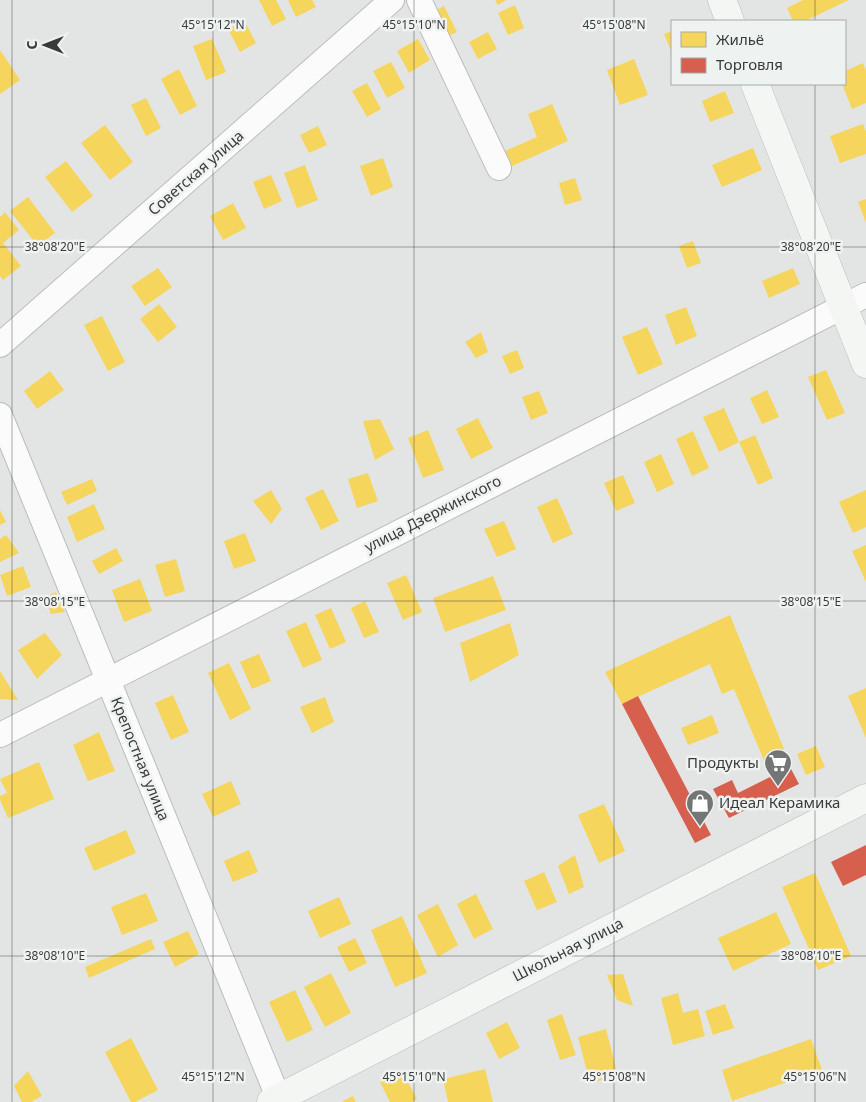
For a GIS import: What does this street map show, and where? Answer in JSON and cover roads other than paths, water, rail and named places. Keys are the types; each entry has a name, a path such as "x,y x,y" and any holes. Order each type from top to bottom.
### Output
{"street":[{"name":"Советская улица","path":"0,345 392,0"},
{"path":"418,0 499,168"},
{"path":"722,0 730,20"},
{"path":"755,85 866,364"},
{"name":"улица Дзержинского","path":"0,735 866,295"},
{"name":"Крепостная улица","path":"0,415 276,1101"},
{"name":"Школьная улица","path":"276,1101 866,798"}],"place":[{"name":"Продукты","path":"778,787"},
{"name":"Идеал Керамика","path":"700,827"}]}
